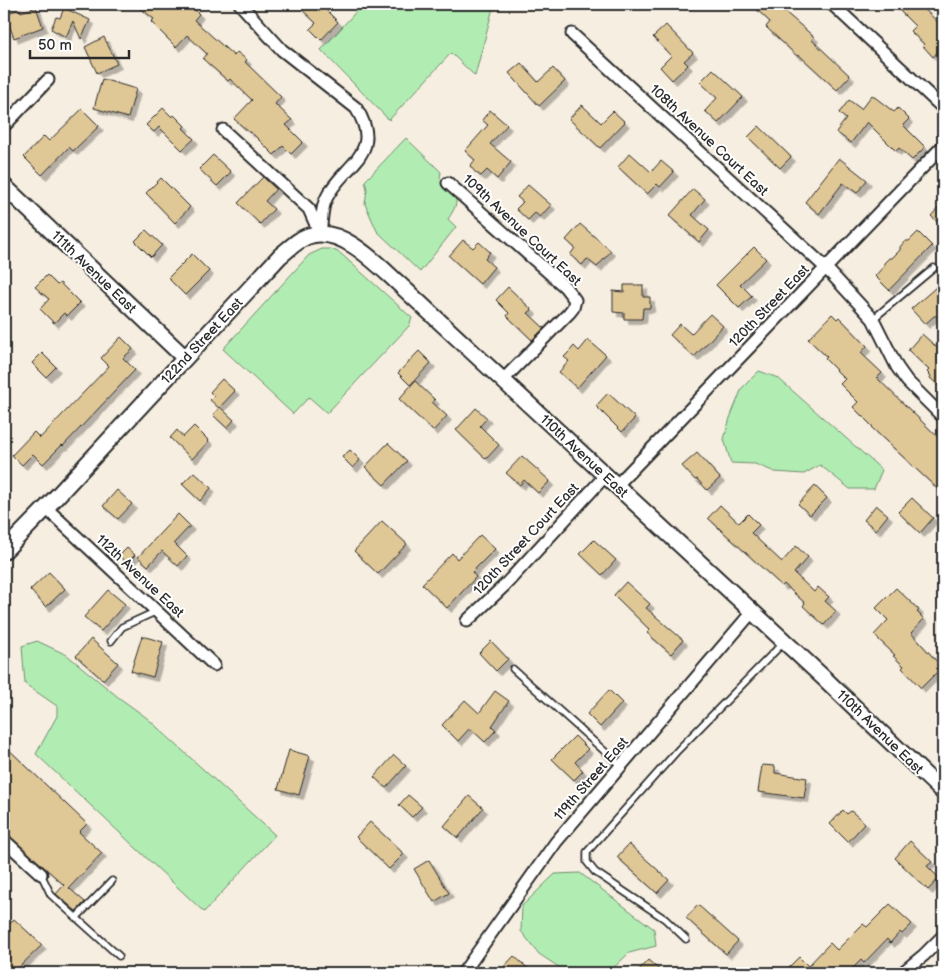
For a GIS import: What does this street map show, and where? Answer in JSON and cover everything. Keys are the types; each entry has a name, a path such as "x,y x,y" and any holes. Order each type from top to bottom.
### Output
{"street":[{"path":"240,4 282,50 356,108 363,122 365,137 362,152 357,162 335,183 325,201 320,234"},
{"path":"832,4 943,108"},
{"name":"108th Avenue Court East","path":"572,34 826,268 873,319 897,367 907,381 943,417"},
{"path":"4,126 48,80"},
{"path":"223,130 309,209 320,234"},
{"name":"120th Street East","path":"616,486 943,146"},
{"name":"109th Avenue Court East","path":"448,182 565,287 575,300 573,308 569,313 502,381"},
{"name":"111th Avenue East","path":"4,186 185,358"},
{"name":"122nd Street East","path":"4,551 280,256 299,241 310,235 320,234"},
{"name":"110th Avenue East","path":"320,234 352,243 362,250 943,792"},
{"name":"120th Street Court East","path":"467,621 505,585 605,476"},
{"name":"112th Avenue East","path":"46,508 214,665"},
{"name":"119th Street East","path":"463,973 556,842 752,612"},
{"path":"4,840 41,874"},
{"path":"902,973 943,936"}],"lane":[{"path":"873,319 934,268"},
{"path":"111,641 122,627 156,612"},
{"path":"686,940 665,918 594,872 586,862 587,852 678,750 784,642"},
{"path":"512,669 621,766"},
{"path":"41,874 51,895 119,956"},
{"path":"76,918 112,881"}],"green space":[{"path":"363,4 494,4 475,76 451,53 389,120 321,50"},
{"path":"406,138 441,172 440,178 454,192 456,197 455,206 448,219 456,227 420,272 377,231 365,204 367,189 365,181"},
{"path":"322,249 331,249 340,253 412,318 409,326 327,413 309,397 293,414 223,349 309,255"},
{"path":"759,371 778,378 882,470 874,489 850,489 820,465 804,474 775,472 755,464 731,463 724,439 730,418 742,388"},
{"path":"37,641 67,655 147,718 275,835 204,912 36,754 57,716 57,706 25,684 22,646"},
{"path":"580,873 654,929 656,946 629,953 608,973 568,973 539,954 521,931 522,906 555,874"}],"building":[{"path":"135,4 189,4 199,14 194,20 234,56 237,52 247,60 245,62 281,97 275,104 292,120 286,125 303,142 291,154 283,146 274,155 251,132 234,119 252,100 230,79 228,81 203,59 207,54 187,35 176,47 151,22 154,19"},
{"path":"296,4 320,4 338,22 321,40 310,29 316,23"},
{"path":"751,4 776,4 814,37 812,40 850,76 837,90 766,27 770,22"},
{"path":"893,4 919,4 943,27 943,46 933,57 923,46 924,44 910,31 915,26"},
{"path":"36,7 43,27 14,38 5,14 20,9 21,12"},
{"path":"64,8 90,20 81,39 73,21 66,37 51,29 56,17 60,18"},
{"path":"666,25 693,53 684,61 688,65 672,80 660,67 671,56 653,37"},
{"path":"104,37 117,64 97,73 85,47"},
{"path":"521,63 538,82 553,68 565,81 539,106 509,73"},
{"path":"713,69 743,97 718,123 705,111 717,98 700,82"},
{"path":"102,79 136,89 128,118 94,108"},
{"path":"872,95 894,112 898,108 909,119 903,125 925,147 912,160 899,148 896,151 867,122 851,143 836,132 846,119 839,113 849,100 861,109"},
{"path":"582,105 601,123 613,111 625,122 600,148 569,119"},
{"path":"163,108 172,117 174,115 185,126 183,128 194,139 182,150 159,127 154,132 146,125"},
{"path":"82,109 99,126 73,151 69,147 42,175 24,157 44,136 49,141"},
{"path":"490,110 507,125 490,144 511,162 497,179 487,170 481,176 475,172 470,166 475,160 465,151 488,125 482,120"},
{"path":"759,126 791,157 780,168 748,137"},
{"path":"630,153 651,172 661,161 674,172 660,187 657,184 647,194 618,167"},
{"path":"213,155 231,172 217,186 199,169"},
{"path":"839,158 867,180 857,193 843,183 819,214 805,202"},
{"path":"263,177 276,189 265,201 274,209 260,224 238,203"},
{"path":"161,178 190,207 175,223 146,193"},
{"path":"528,185 551,205 540,217 535,213 528,220 516,209 523,202 517,197"},
{"path":"693,189 705,199 692,215 709,230 699,242 669,216"},
{"path":"943,203 943,227 931,216"},
{"path":"580,224 611,251 597,267 587,259 582,265 570,255 575,248 566,240"},
{"path":"146,230 162,245 151,257 135,241"},
{"path":"918,232 932,246 889,290 875,276 884,266 884,263 900,250 905,241 909,241"},
{"path":"463,240 473,248 479,242 490,252 485,259 494,267 480,284 449,256"},
{"path":"754,247 766,259 740,284 752,296 739,308 716,285"},
{"path":"192,254 209,271 185,295 168,278"},
{"path":"47,275 57,285 60,283 80,303 67,316 64,313 54,323 40,309 49,299 35,287"},
{"path":"943,281 943,311 925,324 911,309"},
{"path":"624,285 643,285 643,297 650,297 650,308 643,308 642,319 624,319 624,313 613,312 613,291 624,292"},
{"path":"508,287 532,310 528,313 544,328 532,340 507,316 509,313 496,300"},
{"path":"710,314 723,326 694,357 670,335 680,324 691,334"},
{"path":"832,314 837,319 839,317 867,346 861,353 882,373 877,378 943,442 943,494 872,428 853,407 858,402 840,384 845,379 825,359 827,357 808,339"},
{"path":"922,334 943,353 943,389 930,378 931,376 927,372 929,370 908,350"},
{"path":"121,337 133,349 123,358 135,370 63,446 43,464 33,454 22,465 12,455 34,432 40,438 109,366 101,358"},
{"path":"588,340 606,355 577,388 559,372 569,361 564,357 574,346 579,351"},
{"path":"419,351 431,363 410,385 398,373"},
{"path":"42,353 56,367 46,377 32,363"},
{"path":"222,379 235,391 219,408 210,400 214,396 210,392"},
{"path":"415,381 435,400 432,402 447,416 433,431 399,399"},
{"path":"608,393 635,418 622,432 596,406"},
{"path":"220,407 234,420 227,428 213,415"},
{"path":"476,408 487,418 480,426 499,445 486,459 456,430"},
{"path":"194,426 209,441 192,459 170,438 177,430 183,437"},
{"path":"388,443 407,461 384,485 365,467"},
{"path":"350,450 360,460 353,468 342,457"},
{"path":"697,453 720,478 707,490 682,466"},
{"path":"522,456 550,481 538,493 524,480 520,485 506,473"},
{"path":"194,472 211,488 200,501 182,484"},
{"path":"815,486 827,498 810,515 798,504"},
{"path":"117,490 132,504 118,519 103,506"},
{"path":"912,498 933,518 920,533 898,512"},
{"path":"720,505 739,523 748,514 759,525 751,533 782,562 796,546 808,557 794,573 814,592 818,587 829,597 825,601 836,611 824,625 803,606 805,603 784,584 782,586 708,518"},
{"path":"876,505 888,515 876,530 864,520"},
{"path":"178,514 190,526 174,543 187,556 178,566 162,551 148,566 138,557"},
{"path":"382,521 407,544 378,574 354,551"},
{"path":"480,535 495,549 472,572 476,577 447,608 422,584 452,553 457,559"},
{"path":"594,540 616,560 602,575 580,554"},
{"path":"127,548 135,555 127,563 119,556"},
{"path":"49,572 65,589 46,607 30,590"},
{"path":"626,582 650,604 646,608 683,640 671,654 647,633 650,630 614,595"},
{"path":"896,588 919,610 917,612 924,619 911,633 942,667 921,688 902,668 904,666 893,656 895,655 874,635 888,620 876,608"},
{"path":"108,590 125,604 101,631 84,617"},
{"path":"142,636 163,642 153,677 131,671"},
{"path":"91,639 118,663 103,680 76,656"},
{"path":"491,641 508,659 496,671 479,653"},
{"path":"609,690 622,703 600,727 587,714"},
{"path":"495,691 509,701 492,726 496,730 485,742 470,728 458,741 442,725 465,700 479,713"},
{"path":"575,736 588,749 575,762 583,771 574,780 552,759"},
{"path":"4,745 87,824 79,832 102,853 69,888 85,902 76,911 56,894 64,885 4,831"},
{"path":"289,750 310,756 299,795 278,789"},
{"path":"394,755 406,766 386,788 374,777"},
{"path":"762,765 775,766 775,773 807,778 804,798 758,792"},
{"path":"408,795 422,807 412,817 399,805"},
{"path":"469,796 483,808 458,838 444,826"},
{"path":"843,810 847,814 851,811 865,823 848,842 830,824"},
{"path":"370,822 404,854 389,869 356,837"},
{"path":"910,841 932,862 927,866 939,878 928,890 895,858"},
{"path":"629,844 669,880 657,893 617,857"},
{"path":"429,860 449,893 434,902 414,869"},
{"path":"890,904 912,924 902,934 900,932 890,943 887,939 864,963 861,960 848,973 783,973 799,957 808,966 830,943 837,950 863,924 867,927"},
{"path":"698,905 738,941 726,954 686,918"},
{"path":"14,919 42,945 13,973 4,964 10,956 4,950 4,930"},
{"path":"514,956 533,973 498,973"},
{"path":"648,960 663,973 636,973"}]}
